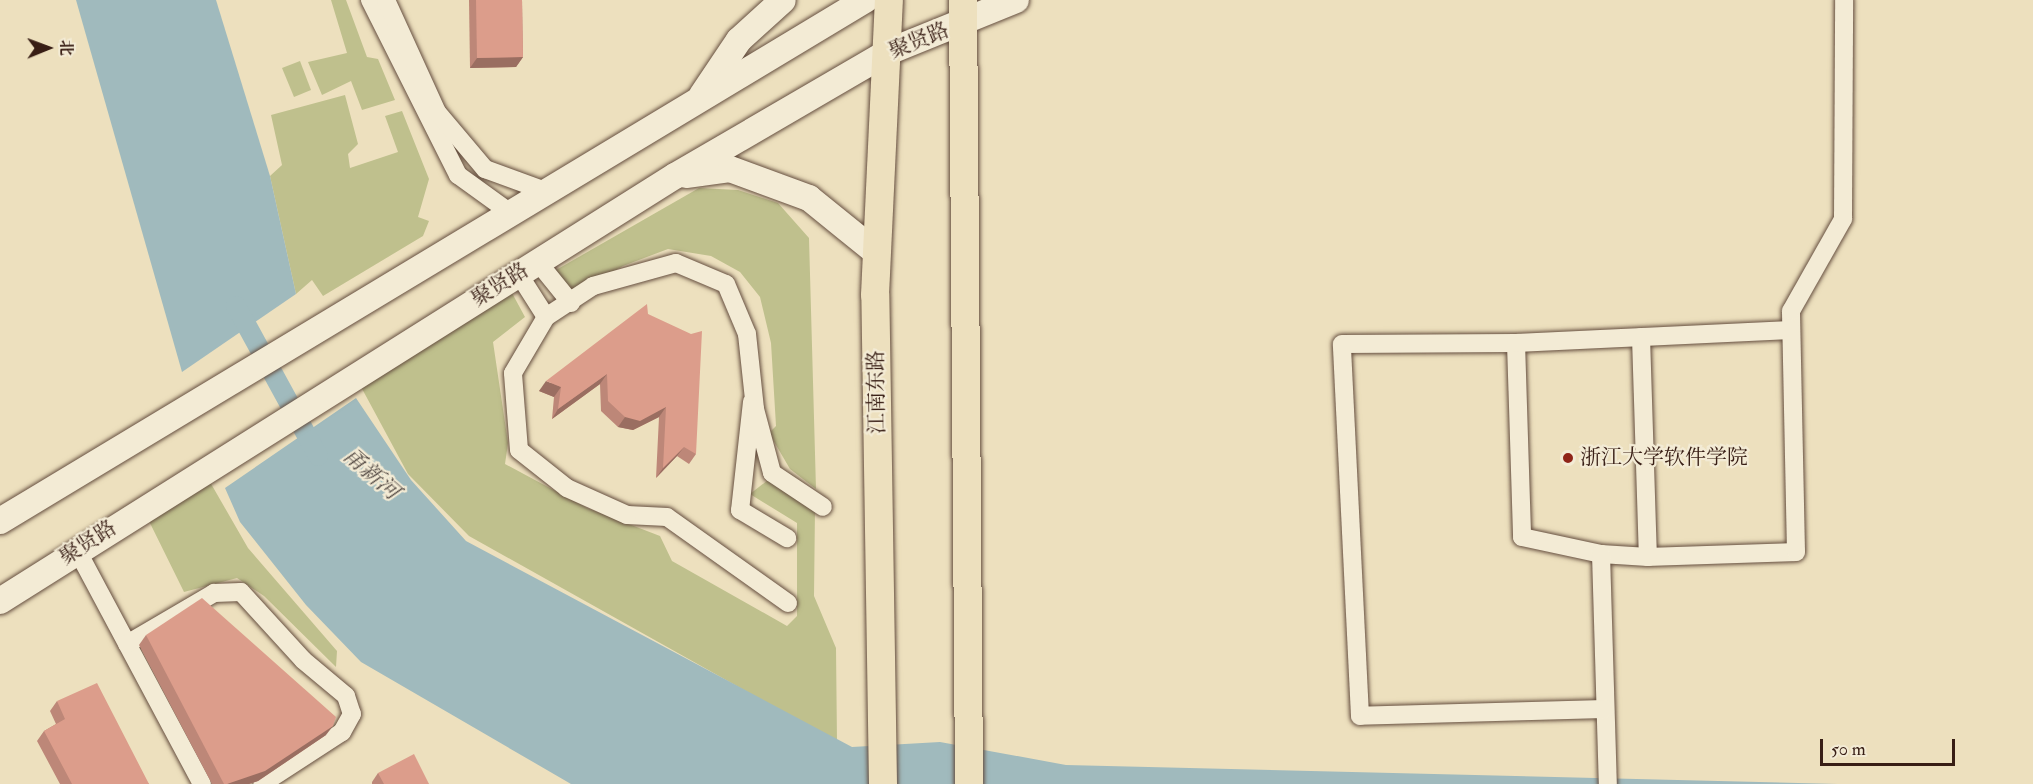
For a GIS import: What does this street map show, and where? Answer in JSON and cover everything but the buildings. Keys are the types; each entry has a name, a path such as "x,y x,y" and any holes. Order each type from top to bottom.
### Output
{"main road":[{"path":"696,103 739,40 783,0"},
{"path":"0,521 865,0"},
{"name":"江南东路","path":"883,784 877,253 889,0"},
{"name":"聚贤路","path":"0,601 261,432 675,176 888,52 964,11 1016,0"},
{"path":"964,11 969,784"},
{"path":"675,176 730,169 808,198 877,253"}],"street":[{"path":"370,0 458,175 503,219"},
{"path":"386,0 444,120 485,169 548,192"},
{"path":"1516,343 1522,537 1601,554 1648,557 1796,552 1791,311 1843,219 1844,0"},
{"path":"788,603 667,517 627,515 577,492 519,450 513,372 546,317 571,303 593,286 676,263 726,284 747,334 753,396 772,473 823,507"},
{"path":"528,267 571,303"},
{"path":"528,267 546,317"},
{"path":"1604,709 1360,716 1342,344 1516,343 1791,330"},
{"path":"1641,338 1648,557"},
{"path":"753,396 745,426 740,510 787,538"},
{"path":"77,550 202,784"},
{"path":"1601,554 1604,709 1608,775"},
{"path":"127,644 214,593 241,592 303,660 346,696 352,714 342,732 262,784"}],"green space":[{"path":"331,0 346,0 367,57 378,59 395,100 362,110 351,81 322,95 308,62 347,53"},
{"path":"300,61 311,90 294,97 282,68"},
{"path":"345,95 358,144 348,154 350,168 398,152 385,116 402,111 429,179 418,217 429,221 423,236 323,296 312,280 296,294 270,176 282,165 271,115"},
{"path":"699,188 738,190 778,203 809,238 816,489 790,469 769,433 776,426 771,343 760,297 740,272 711,256 668,249 623,266 567,298 556,270"},
{"path":"512,293 525,317 493,342 508,443 505,464 587,508 660,536 672,561 787,626 797,616 797,523 750,494 768,480 815,509 814,596 836,648 837,742 469,536 408,474 360,385"},
{"path":"210,482 248,548 337,651 336,667 264,596 237,578 184,592 147,517"}],"water":[{"path":"76,0 216,0 270,176 296,294 182,372"},
{"path":"356,398 411,480 466,541 852,747 940,742 1066,765 1838,784 571,784 361,662 306,605 240,522 225,488"}],"waterway":[{"name":"甬新河","path":"236,306 318,456"}],"place":[{"name":"浙江大学软件学院","path":"1568,458"}]}
